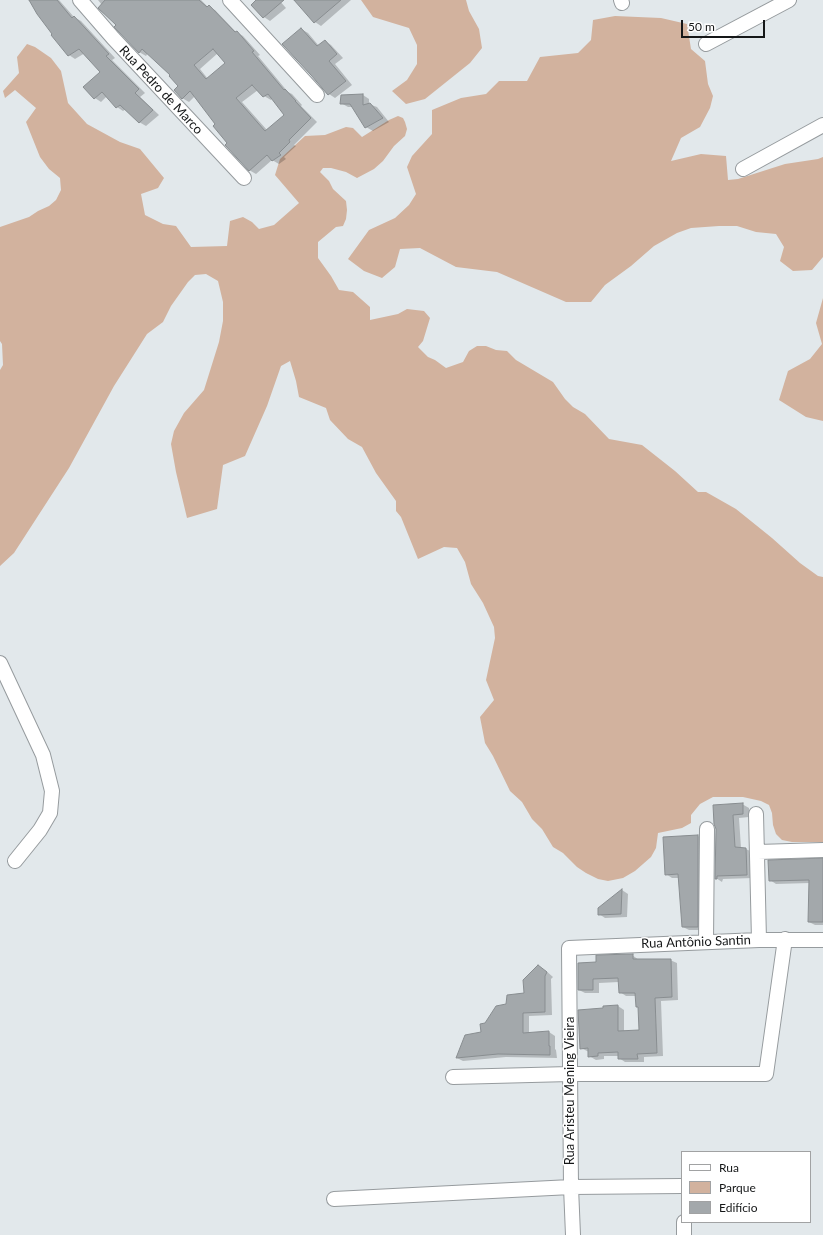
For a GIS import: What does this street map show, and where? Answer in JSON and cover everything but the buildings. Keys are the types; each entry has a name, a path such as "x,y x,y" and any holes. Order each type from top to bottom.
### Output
{"street":[{"name":"Rua Pedro de Marco","path":"80,0 113,38 244,178"},
{"path":"230,0 317,95"},
{"path":"706,44 788,0"},
{"path":"743,169 823,125"},
{"path":"0,663 43,755 52,791 50,813 40,830 15,861"},
{"path":"756,814 759,940"},
{"path":"706,942 707,829"},
{"path":"758,852 823,850"},
{"path":"453,1077 570,1074 766,1074 785,939"},
{"name":"Rua Antônio Santin","path":"569,948 785,939 823,940"},
{"name":"Rua Aristeu Mening Vieira","path":"569,948 571,1187 573,1235"},
{"path":"334,1199 571,1187 681,1186"},
{"path":"684,1223 684,1235"}],"green space":[{"path":"361,0 466,0 469,11 479,29 482,48 470,63 425,99 406,104 392,91 407,80 417,64 417,45 409,28 373,17"},
{"path":"615,16 661,18 687,24 691,49 705,61 708,84 713,96 710,108 700,127 681,138 671,161 701,154 726,156 728,180 738,179 785,164 823,157 823,257 812,270 793,271 780,261 784,247 776,234 756,232 737,226 691,228 677,233 654,246 631,266 605,285 591,302 566,302 497,272 456,267 420,248 400,249 395,267 382,278 364,271 348,259 369,230 395,218 409,205 416,194 407,167 412,156 432,134 432,110 461,98 486,94 499,81 527,81 540,57 578,53 591,40 593,20"},
{"path":"27,44 35,47 51,58 61,71 68,103 87,124 120,142 140,149 164,178 158,188 141,194 145,215 163,224 176,226 191,247 227,246 230,221 243,217 252,222 259,229 274,225 299,203 275,175 280,159 305,136 325,135 346,127 353,128 362,137 389,120 398,116 403,118 407,129 405,136 374,169 357,178 346,172 331,168 323,168 320,172 329,181 333,189 346,201 347,210 346,219 343,226 336,227 318,242 318,258 339,290 353,292 370,307 370,320 398,314 407,309 424,311 430,318 423,341 418,347 428,357 446,368 463,362 469,351 477,346 486,346 496,350 507,351 516,360 553,382 565,399 573,407 585,414 609,439 642,445 675,471 698,492 706,492 736,509 800,563 818,576 823,577 823,842 792,842 782,840 776,834 769,805 761,801 743,797 713,797 700,804 691,815 691,823 682,828 658,833 656,848 651,857 635,871 623,878 608,881 598,879 577,867 563,853 553,847 542,829 532,819 522,802 510,791 485,743 480,717 494,700 486,680 495,638 494,627 483,603 471,584 465,562 457,548 444,547 418,559 401,517 396,511 396,501 376,473 362,447 348,439 330,420 326,408 299,397 290,361 281,366 267,406 245,456 223,465 217,509 187,518 171,444 174,431 184,413 204,390 219,342 223,321 223,302 218,281 206,274 195,275 188,282 171,306 163,322 147,334 114,386 69,468 14,553 0,566 0,370 3,365 2,344 0,341 0,227 29,217 49,206 56,200 61,190 60,178 49,169 40,157 26,122 36,108 15,90 5,98 3,91 19,73 17,57"},
{"path":"823,298 823,421 806,417 779,400 788,371 810,359 822,344 816,323"}]}
